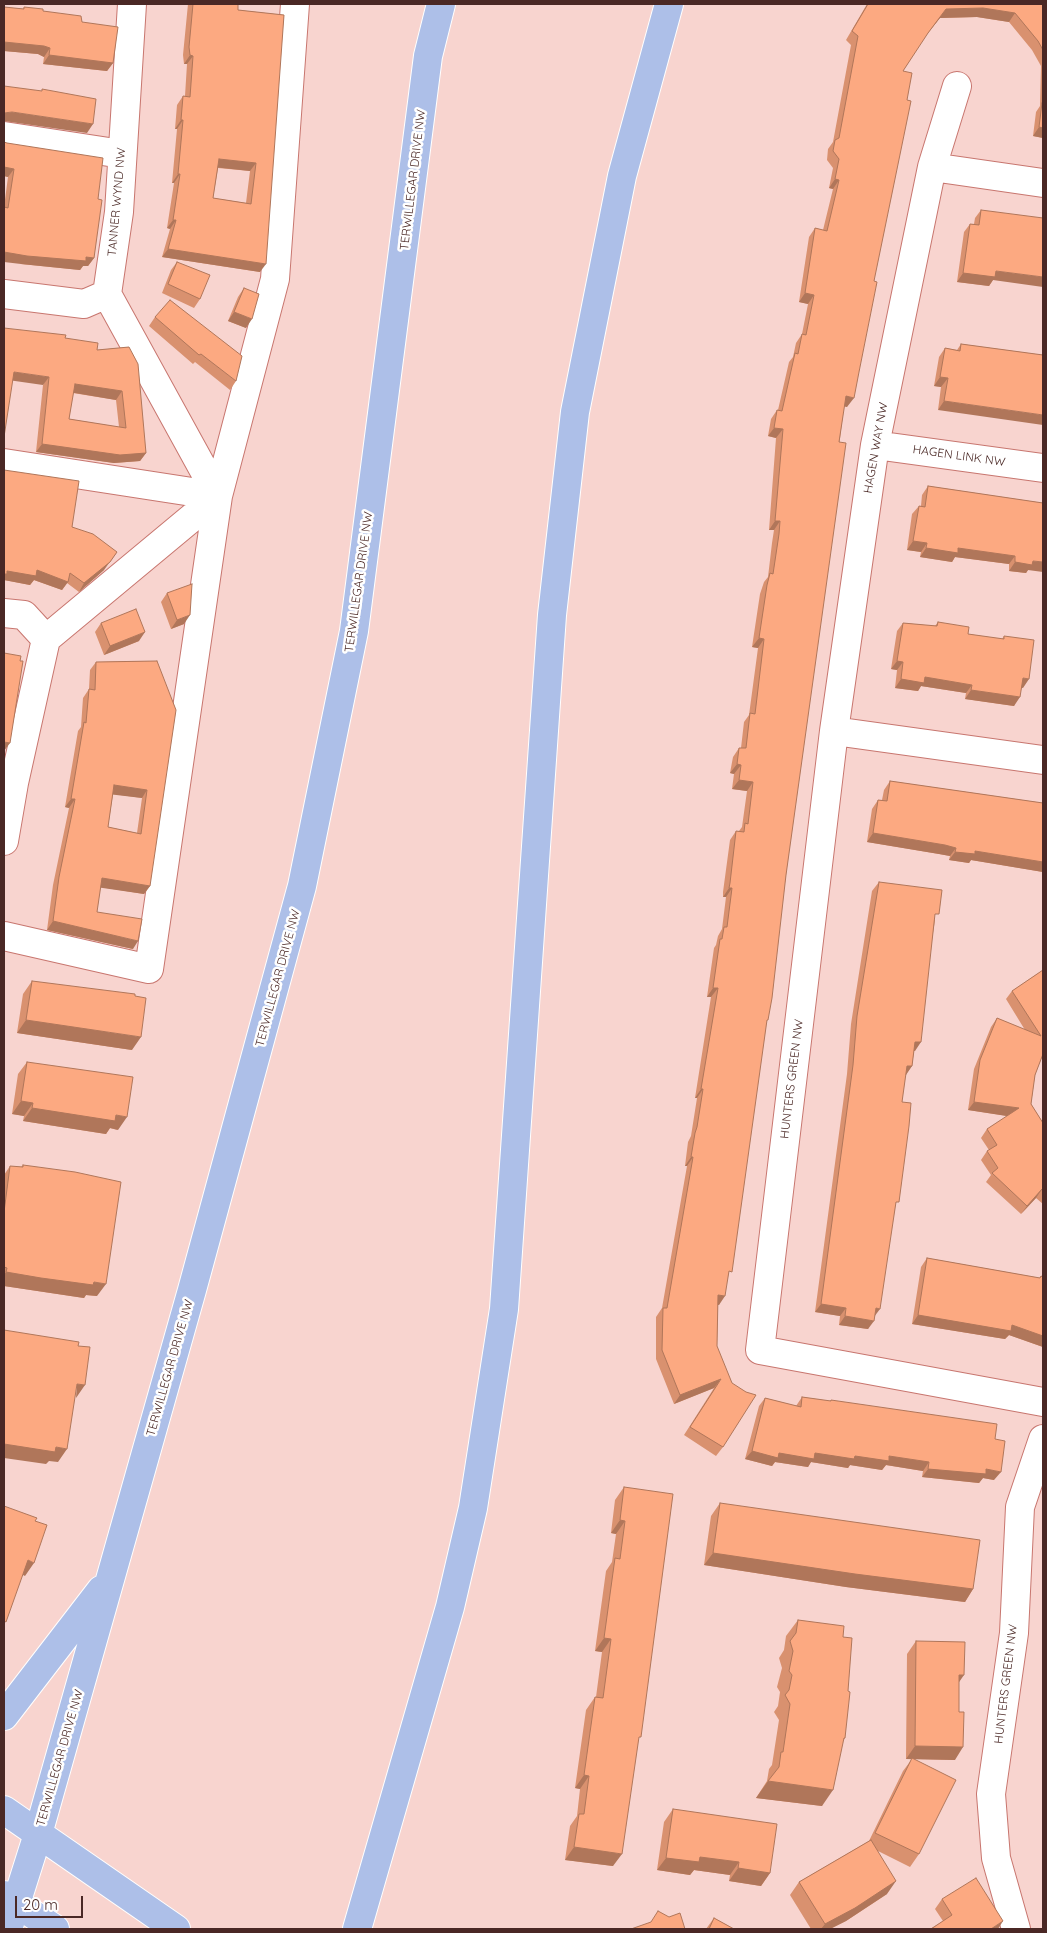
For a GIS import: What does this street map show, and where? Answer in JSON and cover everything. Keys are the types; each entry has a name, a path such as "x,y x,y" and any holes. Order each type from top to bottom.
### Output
{"main road":[{"name":"TERWILLEGAR DRIVE NW","path":"8,1929 10,1899 38,1834 269,1012 302,886 354,631 428,56 441,4"},
{"path":"357,1929 450,1607 473,1508 504,1309 552,615 574,412 622,176 669,4"},
{"path":"4,1716 111,1577"},
{"path":"4,1810 176,1929"},
{"path":"10,1899 55,1929"}],"street":[{"name":"TANNER WYND NW","path":"107,294 119,212 132,4"},
{"path":"4,936 149,969 218,496 275,279 295,4"},
{"name":"HAGEN WAY NW","path":"834,731 875,445 932,167 957,86"},
{"path":"4,136 122,154"},
{"path":"932,167 1043,183"},
{"path":"4,294 84,304 107,294 218,496"},
{"name":"HAGEN LINK NW","path":"875,445 1043,468"},
{"path":"4,463 218,496"},
{"path":"4,841 9,783 46,638 218,496"},
{"path":"4,613 24,615 46,638"},
{"path":"834,731 1043,760"},
{"name":"HUNTERS GREEN NW","path":"834,731 760,1350 1043,1402"},
{"name":"HUNTERS GREEN NW","path":"1016,1929 996,1858 991,1794 1014,1634 1020,1506 1043,1439"}],"building":[{"path":"193,4 238,4 238,10 284,15 266,264 168,249 176,220 173,220 180,174 178,174 183,120 181,120 183,96 190,97 193,56 190,55","holes":["219,159 256,163 251,204 213,198"]},
{"path":"868,4 1043,4 1043,50 1015,13 983,8 946,9 903,71 912,73 907,100 911,101 874,281 877,282 854,398 846,396 839,442 846,443 786,875 772,998 767,1020 732,1272 729,1271 725,1296 718,1295 717,1346 732,1383 746,1392 756,1395 723,1447 690,1427 721,1379 680,1395 662,1350 663,1308 667,1308 693,1157 691,1157 703,1089 701,1089 718,988 713,988 720,939 722,939 724,927 727,927 732,888 729,888 736,831 744,832 745,823 748,824 753,782 739,780 741,765 737,764 739,748 746,748 750,713 755,714 764,639 759,638 767,585 770,573 773,574 779,534 780,521 775,521 783,429 774,428 777,410 782,411 795,353 798,354 802,334 806,335 814,295 805,293 815,228 827,231 839,180 835,179 839,159 833,151 835,140 839,138 858,36 852,31"},
{"path":"4,7 43,9 43,11 81,16 82,22 118,27 113,63 49,55 50,48 44,46 4,42"},
{"path":"4,86 42,91 42,89 96,99 93,124 12,112 4,113"},
{"path":"1043,103 1043,128 1039,127"},
{"path":"4,142 103,158 98,199 102,200 94,258 86,257 86,261 4,252 4,207 8,208 14,169 4,167"},
{"path":"981,210 1043,218 1043,277 996,271 995,277 963,273 970,224 979,225"},
{"path":"177,262 210,275 200,299 168,284"},
{"path":"244,288 259,294 252,319 234,312"},
{"path":"170,300 242,356 236,381 201,354 199,355 155,317"},
{"path":"4,328 66,335 65,338 98,343 97,350 129,347 138,364 146,453 120,455 42,444 49,377 14,372 4,437","holes":["75,384 122,391 126,428 69,419"]},
{"path":"961,344 1043,355 1043,415 944,401 948,378 940,377 945,348 960,351"},
{"path":"4,470 79,481 72,527 93,534 117,552 110,562 84,583 70,573 68,582 37,570 36,576 7,571 7,574 4,574"},
{"path":"928,486 1043,503 1043,562 1033,561 1032,565 1015,562 1015,556 958,548 958,553 926,548 927,543 913,541 919,506 925,507"},
{"path":"192,584 190,615 177,620 167,593"},
{"path":"136,609 145,632 110,646 101,623"},
{"path":"938,622 969,627 968,634 1004,639 1004,636 1034,640 1029,679 1023,678 1020,697 971,690 972,685 925,677 924,683 901,679 903,662 897,661 903,623 937,626"},
{"path":"4,653 21,656 20,661 23,661 10,743 4,742"},
{"path":"157,661 176,710 150,886 102,878 97,912 142,919 138,941 53,921 59,877 75,799 71,799 84,722 86,723 89,689 95,690 96,662","holes":["114,785 147,790 141,834 108,827"]},
{"path":"890,781 1043,803 1043,862 975,851 975,854 955,852 956,848 945,845 873,833 878,800 887,801"},
{"path":"879,882 942,890 939,914 935,914 921,1042 915,1042 912,1066 907,1066 902,1102 911,1103 909,1126 899,1202 896,1202 880,1309 876,1308 874,1321 845,1316 846,1308 821,1304 853,1065 857,1016"},
{"path":"1043,970 1043,1054 1035,1075 1031,1104 1043,1123 1043,1190 1027,1206 992,1173 998,1168 987,1151 997,1145 987,1129 1019,1108 974,1102 980,1060 997,1018 1041,1036 1012,991"},
{"path":"32,981 135,994 135,996 146,998 141,1037 26,1020"},
{"path":"27,1062 133,1077 127,1117 116,1115 115,1121 32,1108 33,1103 21,1101"},
{"path":"23,1165 75,1172 121,1182 106,1284 94,1282 93,1285 6,1272 7,1268 4,1267 4,1212 10,1166 23,1167"},
{"path":"927,1258 1043,1277 1043,1336 1012,1325 1011,1331 918,1315"},
{"path":"4,1330 79,1342 78,1346 90,1347 85,1385 77,1384 67,1449 56,1447 55,1452 4,1444"},
{"path":"802,1397 997,1424 995,1439 1005,1441 1001,1472 986,1469 986,1474 928,1469 929,1462 889,1456 889,1461 855,1456 854,1459 815,1453 814,1459 779,1453 778,1458 752,1451 765,1398 801,1407"},
{"path":"624,1487 673,1494 641,1737 639,1737 622,1854 574,1847 579,1814 584,1814 589,1776 584,1775 595,1697 603,1698 611,1639 604,1638 615,1558 620,1559 625,1521 620,1520"},
{"path":"720,1503 980,1540 973,1589 713,1553"},
{"path":"4,1506 37,1518 35,1521 47,1525 34,1563 28,1560 6,1622 4,1621"},
{"path":"798,1620 844,1626 843,1637 852,1638 848,1691 850,1692 845,1738 833,1790 768,1781 779,1767 781,1752 783,1752 790,1704 785,1695 789,1690 792,1675 789,1671 793,1651 790,1641 796,1633"},
{"path":"916,1641 965,1642 964,1675 959,1675 959,1712 964,1712 963,1747 915,1746"},
{"path":"912,1758 956,1780 919,1854 875,1833"},
{"path":"673,1809 777,1824 770,1873 738,1868 739,1862 700,1857 699,1862 666,1858"},
{"path":"871,1840 896,1881 855,1908 825,1924 799,1882"},
{"path":"976,1878 1003,1921 991,1929 931,1929 952,1915 942,1899"},
{"path":"658,1911 669,1917 680,1913 685,1929 631,1929 651,1922"},
{"path":"714,1918 734,1929 709,1929"}]}
